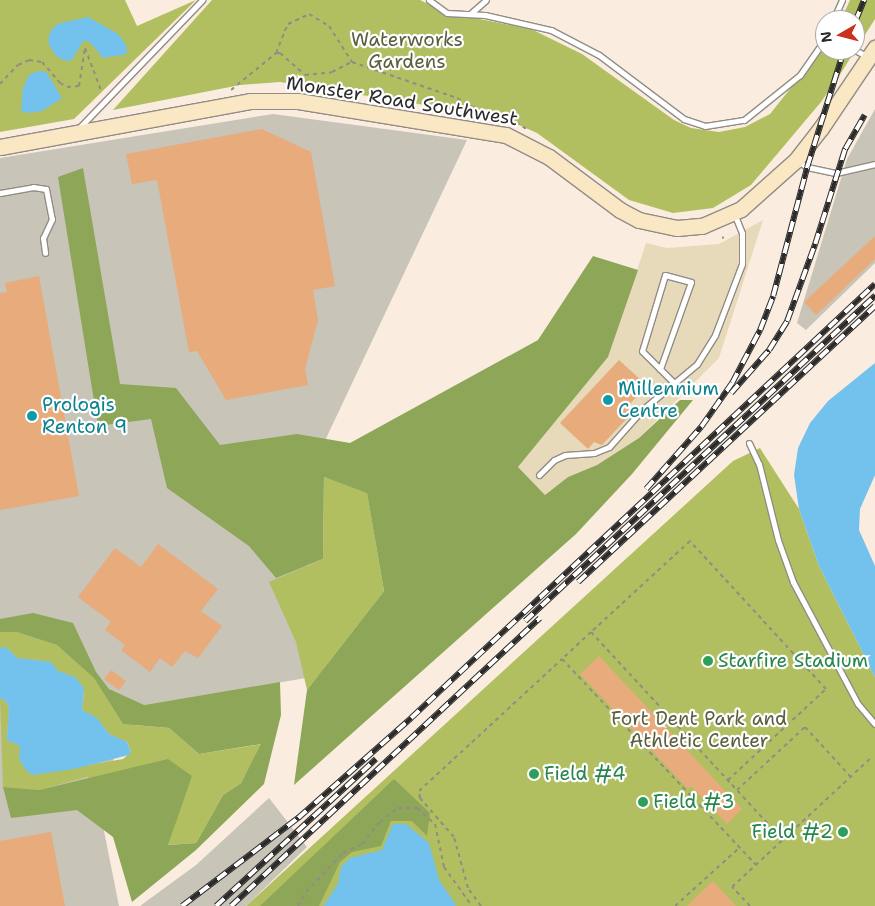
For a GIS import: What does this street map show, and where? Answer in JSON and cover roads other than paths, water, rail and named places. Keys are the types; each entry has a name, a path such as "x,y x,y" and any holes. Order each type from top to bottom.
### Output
{"street":[{"name":"Monster Road Southwest","path":"0,148 250,101 298,101 506,135 549,157 620,210 657,226 677,228 702,226 734,213 760,195 796,160 872,53"}],"lane":[{"path":"72,135 105,103 202,0"},
{"path":"428,0 447,13 470,14 551,30 599,55 684,119 705,126 744,120 800,75 815,54"},
{"path":"470,14 486,0"},
{"path":"796,160 808,167 836,173 875,164"},
{"path":"0,193 33,187 46,189 52,219 43,238 44,253"},
{"path":"539,475 554,460 565,455 594,453 609,447 642,410 697,364 715,335 742,264 742,233 734,213"},
{"path":"660,369 691,282 665,275 642,351 660,369 674,383"},
{"path":"749,443 759,464 778,540 793,582 858,704 875,724"}],"water":[{"path":"88,17 118,34 126,45 127,54 103,58 90,42 83,41 72,60 66,61 56,56 48,43 50,32 57,24"},
{"path":"38,71 46,72 62,98 42,111 28,113 21,111 23,88 29,75"},
{"path":"875,363 875,475 860,509 859,530 875,566 875,677 819,566 799,509 794,475 798,448 810,423 828,401"},
{"path":"6,647 17,658 51,662 58,671 75,677 84,688 82,710 97,718 109,734 127,742 131,752 129,755 74,769 32,775 26,770 19,759 20,746 7,740 9,707 4,699 0,699 0,648"},
{"path":"393,824 406,824 429,843 439,880 457,906 323,906 338,884 341,867 350,858 382,850"}],"railway":[{"path":"860,10 864,0"},
{"path":"646,489 701,427 732,383 760,330 773,296 807,167 841,60"},
{"path":"731,393 769,350 787,321 815,244 845,149 865,115"},
{"path":"182,906 298,818 411,718 875,284"},
{"path":"525,621 875,296"},
{"path":"578,582 875,306"},
{"path":"231,906 540,618"},
{"path":"216,906 376,759"}],"place":[{"name":"Millennium Centre","path":"608,400"},
{"name":"Prologis Renton 9","path":"32,416"},
{"name":"Starfire Stadium","path":"708,661"},
{"name":"Field #4","path":"534,774"},
{"name":"Field #3","path":"643,802"},
{"name":"Field #2","path":"843,832"}],"park label":[{"name":"Waterworks Gardens","path":"407,51"},
{"name":"Fort Dent Park and Athletic Center","path":"699,730"}]}
